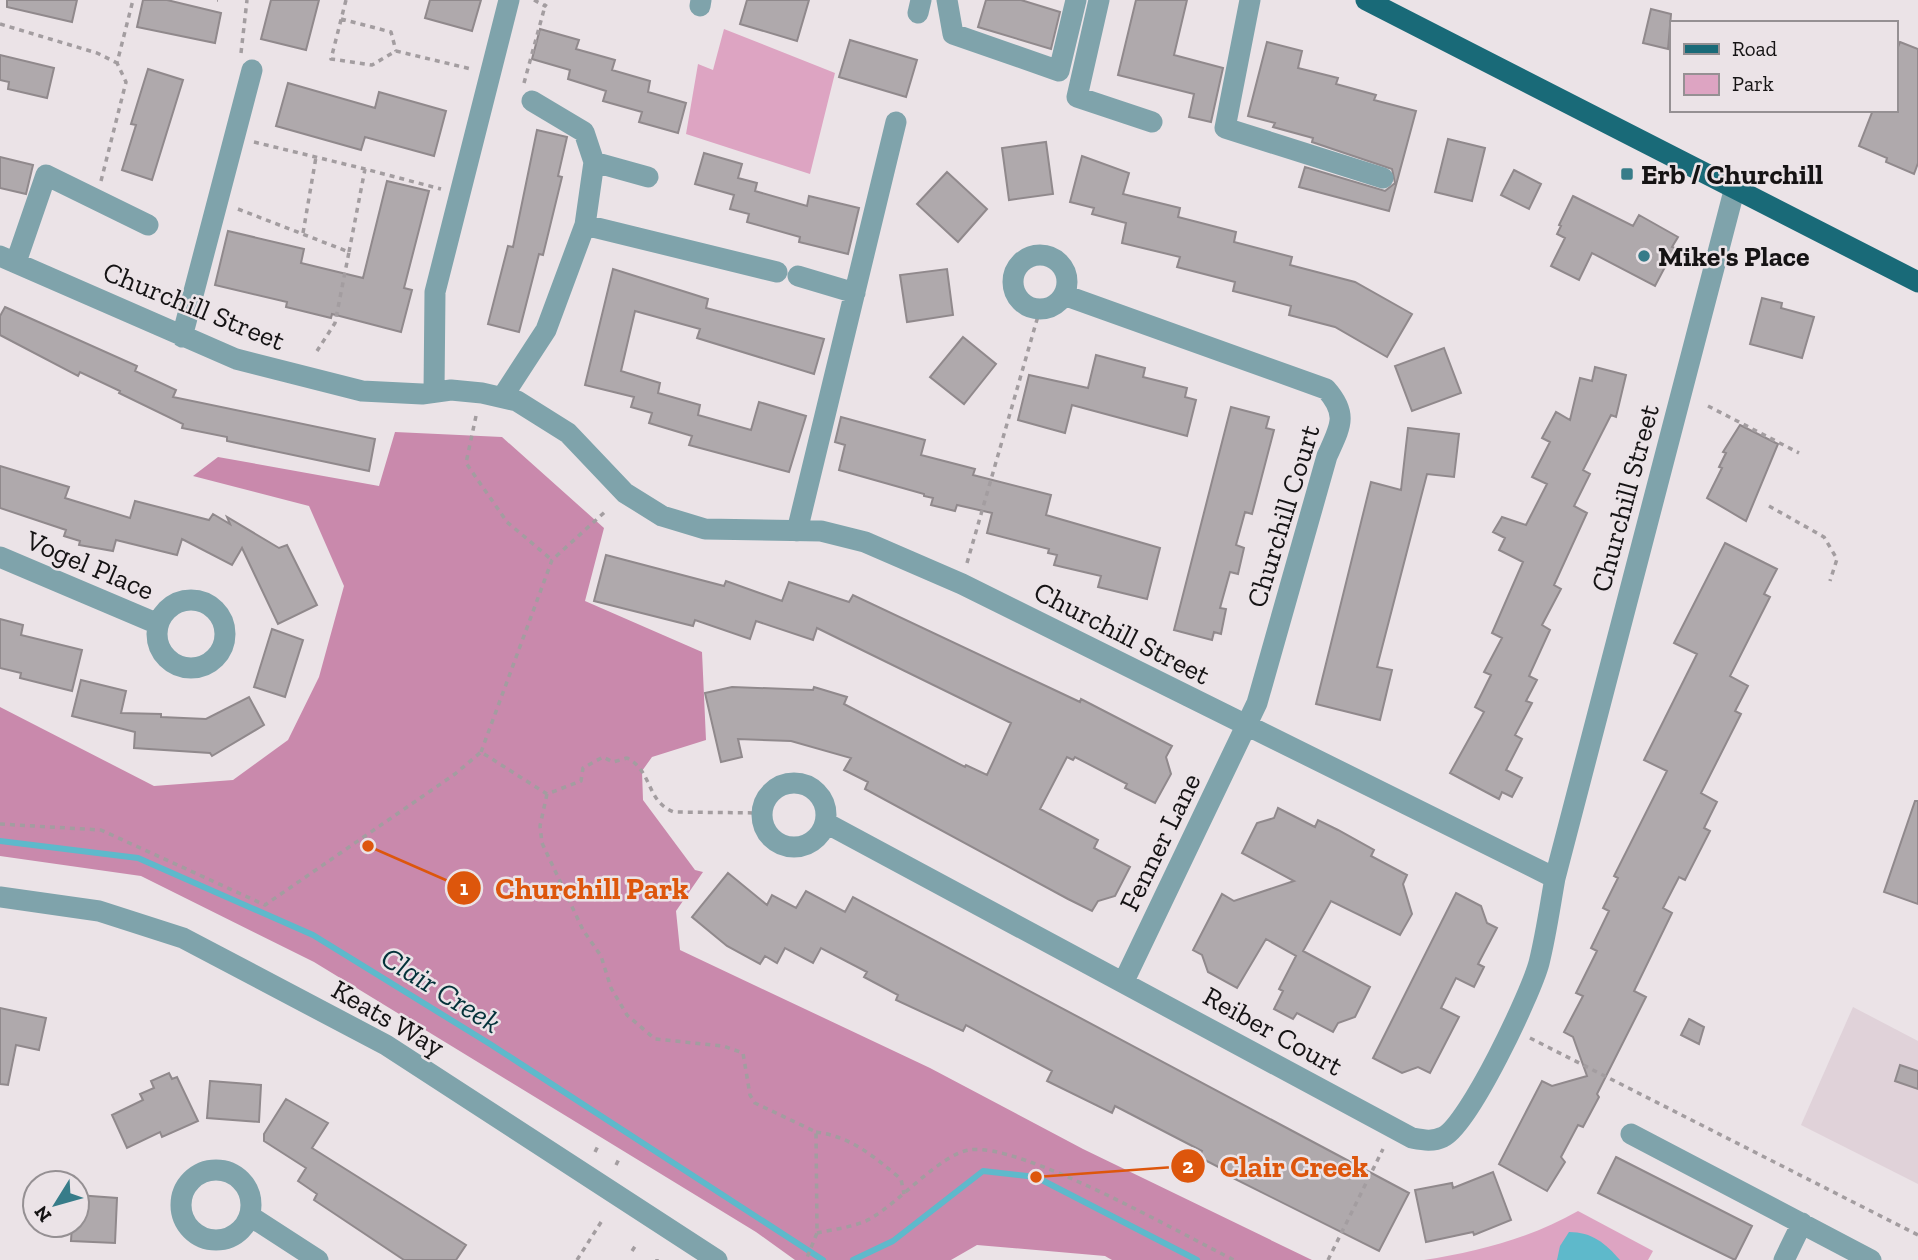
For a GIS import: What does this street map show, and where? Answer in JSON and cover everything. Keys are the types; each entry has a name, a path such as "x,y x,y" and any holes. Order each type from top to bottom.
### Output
{"main road":[{"path":"1366,0 1734,191 1918,282"}],"street":[{"path":"434,392 435,292 509,0"},
{"path":"947,0 953,34 1059,71 1076,0"},
{"path":"1099,0 1077,97 1152,122"},
{"path":"1250,0 1225,128 1383,178"},
{"path":"182,337 252,70"},
{"path":"503,396 546,330 585,225 594,162 584,132 532,101"},
{"path":"797,531 896,122"},
{"path":"594,162 648,177"},
{"path":"8,259 46,175 148,225"},
{"name":"Churchill Street","path":"8,259 236,359 309,379 388,394 451,390 503,396 542,415 568,433 625,493 662,516 705,529 821,531 865,542 962,584 1555,878 1734,191"},
{"path":"585,225 777,271"},
{"path":"1044,255 1062,266 1066,277 1064,295 1054,305 1040,309 1027,306 1018,297 1013,286 1015,272 1025,260 1044,255"},
{"path":"798,276 855,293"},
{"name":"Churchill Court","path":"1064,295 1326,389 1338,402 1342,423 1327,456 1260,692 1247,727"},
{"name":"Vogel Place","path":"0,557 158,624"},
{"name":"Fenner Lane","path":"1124,981 1247,727"},
{"path":"787,783 798,783 810,787 822,799 826,823 815,840 806,846 787,847 777,843 765,830 762,813 764,803 773,790 787,783"},
{"name":"Reiber Court","path":"826,823 1412,1138 1426,1141 1445,1136 1459,1124 1512,1030 1539,965 1555,878"},
{"name":"Keats Way","path":"0,897 99,911 183,938 386,1045 717,1260"},
{"path":"1631,1134 1871,1260"},
{"path":"250,1216 318,1260"},
{"path":"1784,1260 1802,1223"}],"path":[{"path":"117,63 133,0"},
{"path":"247,0 240,41 241,62 252,70"},
{"path":"346,0 331,59 372,65 396,51 490,73"},
{"path":"534,0 545,6"},
{"path":"532,101 523,82 549,0"},
{"path":"341,19 391,32 396,51"},
{"path":"0,24 97,53 117,63 126,82 97,200"},
{"path":"235,137 460,194"},
{"path":"303,233 316,158"},
{"path":"317,351 335,323 365,169"},
{"path":"218,204 247,211 349,252"},
{"path":"962,584 1040,309"},
{"path":"1708,406 1799,453"},
{"path":"476,416 466,463 507,522 552,560"},
{"path":"1769,506 1824,537 1837,559 1830,580"},
{"path":"0,824 101,830 265,905 455,774 481,752 552,560 607,510"},
{"path":"481,752 547,794"},
{"path":"547,794 581,782 583,768 603,757 613,762 627,758 645,772 653,797 663,808 674,812 762,813"},
{"path":"547,794 540,825 542,843 583,930 601,956 611,988 627,1015 655,1039 723,1046 743,1053 750,1095 755,1103 816,1132 839,1135 859,1146 901,1179 904,1194"},
{"path":"1512,1030 1918,1235"},
{"path":"806,1260 817,1233 816,1132"},
{"path":"595,1152 598,1146"},
{"path":"1328,1260 1383,1149"},
{"path":"817,1233 871,1219 937,1166 969,1150 1006,1153 1054,1170 1234,1260"},
{"path":"616,1165 619,1159"},
{"path":"577,1260 603,1219"},
{"path":"632,1251 636,1245"}],"shaded area":[{"path":"395,432 502,437 604,528 585,601 702,652 706,740 652,757 642,771 643,800 695,870 703,872 676,911 680,950 930,1068 1083,1149 1312,1260 1112,1260 1105,1256 977,1245 951,1260 795,1260 756,1232 314,962 141,876 0,856 0,707 154,786 233,780 288,740 319,677 344,586 309,506 193,476 218,457 379,486"},
{"path":"1853,1007 1918,1041 1918,1184 1801,1125"}],"green space":[{"path":"724,29 835,73 810,174 686,134 698,64 713,70"},
{"path":"1578,1211 1653,1251 1648,1260 1424,1260 1503,1243 1542,1229"}],"water":[{"path":"1569,1232 1585,1234 1597,1240 1620,1260 1557,1260 1560,1246"}],"building":[{"path":"7,0 77,0 72,22 7,7"},
{"path":"143,0 167,0 221,13 215,43 137,27"},
{"path":"271,0 319,0 306,50 261,39"},
{"path":"430,0 481,0 472,31 425,18"},
{"path":"747,0 809,0 797,41 740,24"},
{"path":"986,0 1021,0 1060,12 1051,49 978,27"},
{"path":"1136,0 1187,0 1174,55 1223,68 1211,122 1189,117 1194,94 1118,75"},
{"path":"1651,9 1671,14 1668,49 1643,43"},
{"path":"540,29 579,40 576,49 615,60 612,70 650,81 648,92 686,103 678,133 639,122 642,112 603,101 606,91 568,79 570,70 532,59"},
{"path":"850,40 917,60 906,97 839,77"},
{"path":"1267,42 1302,51 1298,68 1338,78 1336,84 1376,95 1374,100 1416,111 1389,211 1299,187 1305,167 1385,191 1395,183 1392,169 1312,142 1313,138 1273,127 1275,123 1248,116"},
{"path":"1900,42 1918,49 1918,163 1914,174 1859,146 1872,112 1897,112 1897,50"},
{"path":"0,55 54,68 47,98 8,89 9,82 0,80"},
{"path":"148,69 183,80 152,180 122,170 136,125 131,124"},
{"path":"288,83 375,108 379,92 446,111 434,156 365,137 361,150 276,126"},
{"path":"537,130 567,137 558,176 562,177 543,255 539,254 519,332 488,324 508,246 513,247"},
{"path":"1448,139 1485,148 1472,201 1435,192"},
{"path":"1046,142 1053,194 1009,200 1002,148"},
{"path":"704,153 742,164 738,178 757,183 755,191 807,206 809,196 859,208 848,254 799,242 800,237 747,222 749,214 730,209 734,195 695,184"},
{"path":"1082,156 1129,173 1123,194 1180,208 1178,217 1236,232 1234,242 1292,257 1290,265 1355,282 1412,314 1387,357 1335,327 1289,315 1291,306 1233,291 1235,282 1177,267 1180,257 1122,243 1126,223 1092,214 1094,208 1070,202"},
{"path":"0,157 33,165 26,194 0,188"},
{"path":"1514,170 1541,184 1529,209 1501,195"},
{"path":"947,172 987,209 958,242 917,204"},
{"path":"387,181 429,191 404,288 412,290 401,332 332,314 331,318 286,307 287,302 215,285 228,231 304,249 301,263 363,278"},
{"path":"1573,196 1633,226 1639,215 1678,237 1655,286 1592,253 1579,280 1551,266 1565,238 1557,234"},
{"path":"613,269 708,299 706,308 824,339 814,374 697,338 700,329 635,311 621,371 660,383 658,393 700,405 698,415 751,430 759,402 806,416 789,472 689,445 692,436 649,423 652,413 631,407 634,397 585,385"},
{"path":"947,269 953,315 907,322 900,275"},
{"path":"1762,298 1782,303 1781,308 1814,317 1802,358 1750,344"},
{"path":"5,307 137,366 135,371 176,390 173,397 375,439 369,471 227,441 227,437 182,428 183,424 119,393 120,391 80,372 78,376 0,335 0,316"},
{"path":"963,337 996,364 964,404 930,377"},
{"path":"1444,348 1461,393 1412,411 1395,366"},
{"path":"1096,355 1145,368 1143,377 1187,388 1185,397 1196,400 1187,436 1072,405 1065,433 1018,420 1029,375 1088,388"},
{"path":"1595,367 1626,375 1616,417 1611,415 1583,470 1590,474 1574,506 1587,513 1554,585 1561,589 1542,625 1550,630 1529,676 1537,680 1526,701 1532,703 1515,735 1522,739 1506,770 1522,778 1512,797 1502,792 1499,799 1450,773 1484,712 1475,707 1491,675 1484,672 1502,638 1492,633 1523,562 1499,550 1505,538 1493,532 1502,517 1526,525 1547,484 1532,477 1550,442 1542,438 1556,412 1570,420 1580,378 1592,381"},
{"path":"1231,407 1269,417 1266,428 1274,430 1252,514 1245,512 1236,545 1244,548 1238,574 1230,572 1220,608 1226,609 1221,634 1214,632 1212,640 1174,630"},
{"path":"841,417 925,440 921,455 975,469 973,475 1051,495 1046,515 1160,548 1147,599 1098,587 1101,576 1054,565 1057,555 1048,553 1049,549 987,533 992,513 957,505 955,511 931,505 933,498 924,494 839,470 845,445 835,442"},
{"path":"1740,425 1778,444 1746,521 1707,498 1722,468 1719,467 1726,453 1723,452"},
{"path":"1408,428 1459,434 1454,477 1427,474 1377,667 1392,670 1380,720 1316,704 1371,482 1401,490"},
{"path":"0,466 69,487 65,498 130,518 135,501 209,520 213,514 230,524 227,517 279,548 287,545 317,605 278,624 242,548 232,565 182,539 177,555 116,540 113,551 79,545 80,541 64,536 66,530 0,508"},
{"path":"1725,543 1777,569 1764,594 1770,597 1730,676 1748,686 1735,711 1741,714 1701,793 1717,802 1704,828 1710,831 1685,880 1679,877 1663,908 1672,913 1634,991 1646,997 1597,1094 1599,1097 1583,1127 1578,1125 1561,1157 1565,1162 1547,1191 1499,1164 1542,1081 1552,1086 1587,1076 1573,1037 1564,1032 1583,996 1576,993 1597,951 1591,948 1609,911 1603,908 1618,878 1614,876 1667,771 1644,760 1697,654 1674,643"},
{"path":"606,555 724,586 726,581 782,601 789,582 849,602 853,595 1080,702 1081,699 1172,746 1166,757 1171,774 1155,803 1125,788 1127,784 1075,757 1073,760 1067,757 1040,809 1098,840 1094,848 1130,867 1115,896 1098,901 1092,911 1068,899 865,789 868,782 844,770 851,758 791,741 738,739 742,757 721,762 705,693 732,687 813,690 814,687 847,697 844,704 965,767 966,765 987,775 1011,723 817,628 813,640 756,621 750,639 695,620 693,626 594,601"},
{"path":"0,619 23,625 21,635 82,650 72,691 20,678 21,673 0,668"},
{"path":"272,629 303,640 285,697 254,687"},
{"path":"81,680 126,691 121,713 206,719 249,697 264,725 212,756 210,753 134,748 135,732 72,716"},
{"path":"1915,801 1918,801 1918,904 1884,892"},
{"path":"1278,808 1315,827 1318,820 1338,830 1374,850 1371,856 1407,875 1403,884 1412,914 1400,935 1331,901 1303,951 1370,987 1355,1017 1338,1023 1333,1032 1297,1013 1293,1019 1274,1009 1283,991 1279,989 1296,956 1266,939 1237,988 1208,972 1202,955 1193,950 1222,894 1234,901 1294,881 1242,853 1257,823 1274,818"},
{"path":"728,873 767,905 772,895 796,908 806,891 845,912 853,897 1409,1193 1379,1251 1233,1178 1234,1175 1199,1157 1202,1151 1115,1106 1112,1113 1047,1081 1052,1071 966,1025 963,1031 896,1000 898,995 864,977 867,972 821,948 813,963 785,948 777,963 765,956 760,964 727,946 692,917"},
{"path":"1456,893 1481,906 1487,923 1497,928 1478,964 1484,967 1474,987 1456,978 1441,1008 1459,1017 1430,1073 1418,1067 1402,1073 1373,1058"},
{"path":"0,1008 46,1018 39,1050 16,1045 8,1085 0,1084"},
{"path":"1689,1019 1704,1027 1699,1044 1681,1035"},
{"path":"1900,1065 1918,1071 1918,1089 1895,1081"},
{"path":"169,1073 172,1079 177,1077 198,1121 162,1137 160,1132 127,1148 112,1115 143,1100 140,1094 154,1088 151,1081"},
{"path":"210,1081 261,1085 259,1122 207,1118"},
{"path":"286,1099 328,1123 312,1148 466,1245 456,1260 404,1260 314,1200 317,1194 298,1181 306,1168 264,1141 264,1134"},
{"path":"1616,1157 1752,1226 1735,1260 1598,1193"},
{"path":"1493,1172 1511,1220 1474,1235 1473,1232 1426,1242 1415,1190 1452,1183 1453,1188"},
{"path":"91,1196 117,1198 115,1243 71,1241 91,1239"}],"waterway":[{"name":"Clair Creek","path":"0,841 138,858 313,935 490,1044 823,1260"},
{"name":"Clair Creek","path":"853,1260 893,1241 983,1171 1036,1177 1197,1260"}],"place":[{"name":"Erb / Churchill","path":"1627,174"},
{"name":"Mike's Place","path":"1644,256"},
{"name":"Churchill Park","path":"368,846"},
{"name":"Clair Creek","path":"1036,1177"}]}
